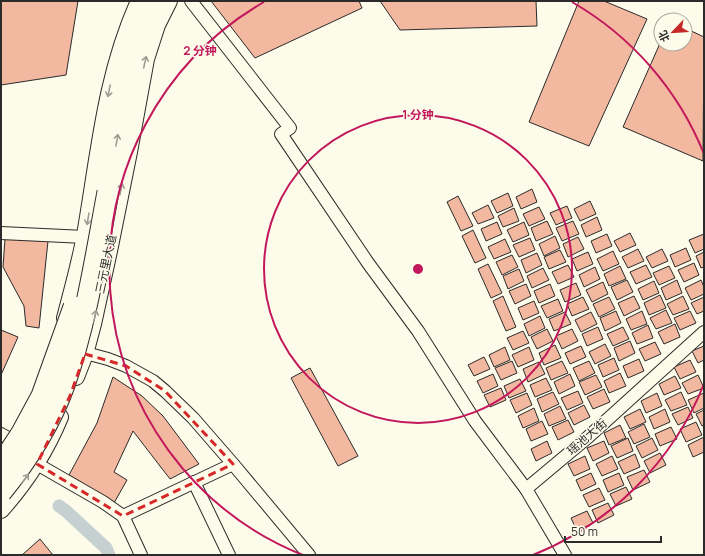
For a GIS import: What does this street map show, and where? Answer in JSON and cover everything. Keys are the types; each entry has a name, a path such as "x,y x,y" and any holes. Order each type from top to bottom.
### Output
{"highway":[{"path":"1,492 42,433 64,385 79,336 92,276 130,64 152,1"},
{"path":"1,466 22,434 47,382 81,284 108,192"}],"main road":[{"path":"1,466 17,443 44,383 60,337 85,237 110,87 119,51 138,1"},
{"name":"三元里大道","path":"1,510 37,464 57,426 85,354 109,251 146,59 157,25 169,1"}],"street":[{"path":"192,1 290,128 281,134 368,263 418,331 475,421 526,489 565,555"},
{"path":"1,233 85,237"},
{"name":"瑶池大街","path":"526,489 587,438 704,332"},
{"path":"60,337 74,350 108,359 126,366 153,381 178,402 310,555"},
{"path":"1,434 17,443"},
{"path":"37,464 103,502 123,516 142,555"},
{"path":"123,516 233,464"},
{"path":"194,482 229,555"}],"highlighted area":[{"path":"85,354 126,366 165,391 233,464 123,516 37,464 70,396"}],"building":[{"path":"1,1 78,1 66,75 1,85"},
{"path":"211,1 359,1 362,8 255,58"},
{"path":"380,1 536,1 537,26 400,30"},
{"path":"579,1 604,1 647,19 589,146 529,122"},
{"path":"693,32 704,37 703,161 623,127 656,52 693,52"},
{"path":"532,189 537,202 521,209 516,197"},
{"path":"508,193 513,206 497,213 491,201"},
{"path":"458,196 473,226 461,231 447,202"},
{"path":"590,201 596,214 580,221 574,209"},
{"path":"488,205 494,218 478,224 472,213"},
{"path":"567,206 572,218 556,225 550,213"},
{"path":"539,207 545,219 529,226 523,214"},
{"path":"514,208 519,221 503,227 498,216"},
{"path":"597,217 602,230 586,237 581,225"},
{"path":"547,221 553,234 536,241 531,228"},
{"path":"573,221 579,234 562,241 556,228"},
{"path":"497,222 502,234 486,241 481,229"},
{"path":"524,222 529,235 513,242 507,230"},
{"path":"473,230 486,258 475,263 462,236"},
{"path":"630,233 636,245 620,252 614,241"},
{"path":"607,234 612,246 596,253 591,241"},
{"path":"704,234 704,249 695,253 689,240"},
{"path":"555,236 560,248 544,256 539,244"},
{"path":"578,237 584,249 568,257 563,244"},
{"path":"530,238 535,250 519,257 513,245"},
{"path":"5,239 48,241 39,328 26,326 24,306 3,267"},
{"path":"505,239 511,252 494,259 488,247"},
{"path":"686,248 691,260 675,267 670,255"},
{"path":"638,249 644,261 628,268 622,257"},
{"path":"662,249 668,261 652,268 646,257"},
{"path":"560,250 566,262 549,269 544,257"},
{"path":"613,251 619,264 603,271 597,259"},
{"path":"588,252 593,264 577,271 572,259"},
{"path":"704,252 704,267 701,268 696,256"},
{"path":"537,253 542,265 526,273 521,260"},
{"path":"512,255 518,267 502,275 496,262"},
{"path":"694,263 699,275 684,282 678,270"},
{"path":"488,264 502,293 491,298 478,269"},
{"path":"568,265 574,277 558,284 552,272"},
{"path":"646,265 652,277 636,284 630,272"},
{"path":"620,266 626,279 609,286 604,274"},
{"path":"669,266 675,278 659,285 653,273"},
{"path":"595,267 600,279 584,287 579,275"},
{"path":"543,268 549,280 532,288 527,276"},
{"path":"519,269 524,281 508,289 503,276"},
{"path":"627,280 633,292 617,300 611,287"},
{"path":"677,280 682,293 666,300 661,288"},
{"path":"701,280 704,287 704,294 691,300 685,288"},
{"path":"654,281 659,293 643,300 638,289"},
{"path":"603,282 608,294 592,302 586,290"},
{"path":"576,283 581,295 565,302 560,290"},
{"path":"526,284 531,296 515,304 509,291"},
{"path":"550,284 555,296 539,303 534,291"},
{"path":"660,295 666,308 649,315 644,303"},
{"path":"503,296 516,327 506,331 493,301"},
{"path":"634,296 640,308 624,316 618,303"},
{"path":"683,296 689,309 673,315 667,304"},
{"path":"583,297 589,309 572,316 567,304"},
{"path":"609,297 615,309 599,317 593,304"},
{"path":"704,297 704,311 697,314 691,303"},
{"path":"558,299 563,311 547,318 541,306"},
{"path":"534,301 539,313 523,320 518,308"},
{"path":"666,310 672,323 656,329 650,318"},
{"path":"616,311 621,323 605,331 600,318"},
{"path":"642,311 647,324 631,330 626,319"},
{"path":"690,311 696,323 680,330 674,318"},
{"path":"565,312 571,324 554,331 549,319"},
{"path":"591,312 597,324 581,332 575,320"},
{"path":"540,316 545,328 529,336 524,324"},
{"path":"675,324 680,337 664,344 658,332"},
{"path":"648,325 653,338 637,344 632,333"},
{"path":"598,327 603,339 587,346 582,334"},
{"path":"623,327 629,339 613,346 607,334"},
{"path":"547,329 553,341 537,349 531,337"},
{"path":"572,329 578,341 562,349 556,336"},
{"path":"1,330 18,337 1,375"},
{"path":"523,331 529,343 513,350 507,338"},
{"path":"630,341 635,353 619,361 614,348"},
{"path":"655,342 661,354 645,361 639,349"},
{"path":"605,344 611,356 595,364 589,352"},
{"path":"555,345 561,358 544,365 539,353"},
{"path":"581,346 586,357 570,364 565,353"},
{"path":"704,346 704,360 698,363 692,351"},
{"path":"505,347 510,360 494,367 489,355"},
{"path":"529,347 534,360 518,367 512,355"},
{"path":"484,357 490,369 474,376 468,365"},
{"path":"614,358 619,370 603,377 598,365"},
{"path":"639,359 644,371 628,378 623,366"},
{"path":"690,360 696,372 680,379 674,367"},
{"path":"512,361 517,373 501,380 495,368"},
{"path":"562,361 568,373 551,380 546,368"},
{"path":"589,361 595,373 579,381 573,368"},
{"path":"539,362 545,374 528,382 523,369"},
{"path":"310,368 358,456 338,466 291,378"},
{"path":"620,373 626,386 609,393 604,381"},
{"path":"493,374 498,386 483,393 477,381"},
{"path":"570,374 575,386 559,394 554,382"},
{"path":"596,375 602,387 585,395 579,382"},
{"path":"698,375 704,388 688,394 682,383"},
{"path":"675,376 681,388 664,395 659,384"},
{"path":"113,377 142,396 163,416 199,464 170,479 133,431 114,472 127,480 114,503 69,475 97,423"},
{"path":"546,378 552,390 535,397 530,385"},
{"path":"520,379 526,391 509,398 504,386"},
{"path":"501,388 506,400 490,407 484,395"},
{"path":"604,389 610,402 593,409 587,397"},
{"path":"578,391 583,403 567,410 561,398"},
{"path":"553,392 559,404 542,412 537,399"},
{"path":"681,392 687,405 671,411 665,400"},
{"path":"527,393 532,405 516,413 510,400"},
{"path":"657,393 662,406 646,413 641,401"},
{"path":"704,393 704,408 694,413 688,400"},
{"path":"584,405 590,417 574,425 568,413"},
{"path":"560,406 566,419 549,426 544,414"},
{"path":"688,407 693,418 678,425 672,414"},
{"path":"534,408 539,421 523,428 518,416"},
{"path":"640,409 646,422 630,429 624,417"},
{"path":"665,409 670,422 654,429 649,417"},
{"path":"704,410 704,425 702,426 696,414"},
{"path":"568,420 574,432 558,440 552,427"},
{"path":"542,421 548,434 531,441 526,429"},
{"path":"696,422 702,435 686,442 680,429"},
{"path":"644,424 650,437 634,444 628,432"},
{"path":"620,425 626,438 609,445 604,433"},
{"path":"671,427 677,439 660,446 655,434"},
{"path":"704,437 704,452 693,457 688,445"},
{"path":"628,438 633,451 617,458 611,446"},
{"path":"652,438 658,450 642,458 636,446"},
{"path":"547,441 552,453 536,461 531,449"},
{"path":"604,441 609,453 593,461 587,448"},
{"path":"660,453 666,465 650,473 644,461"},
{"path":"635,454 640,467 624,474 618,462"},
{"path":"585,456 590,469 574,476 568,464"},
{"path":"612,456 618,469 602,476 596,464"},
{"path":"644,470 650,482 633,490 627,477"},
{"path":"591,473 596,484 581,491 576,480"},
{"path":"619,473 624,485 608,492 603,480"},
{"path":"626,487 632,499 616,506 610,494"},
{"path":"599,488 605,500 589,507 583,495"},
{"path":"608,503 614,515 598,523 592,510"},
{"path":"587,511 593,523 577,531 571,518"},
{"path":"40,539 53,555 22,555"}],"waterway":[{"path":"59,506 106,548 109,555"}]}
